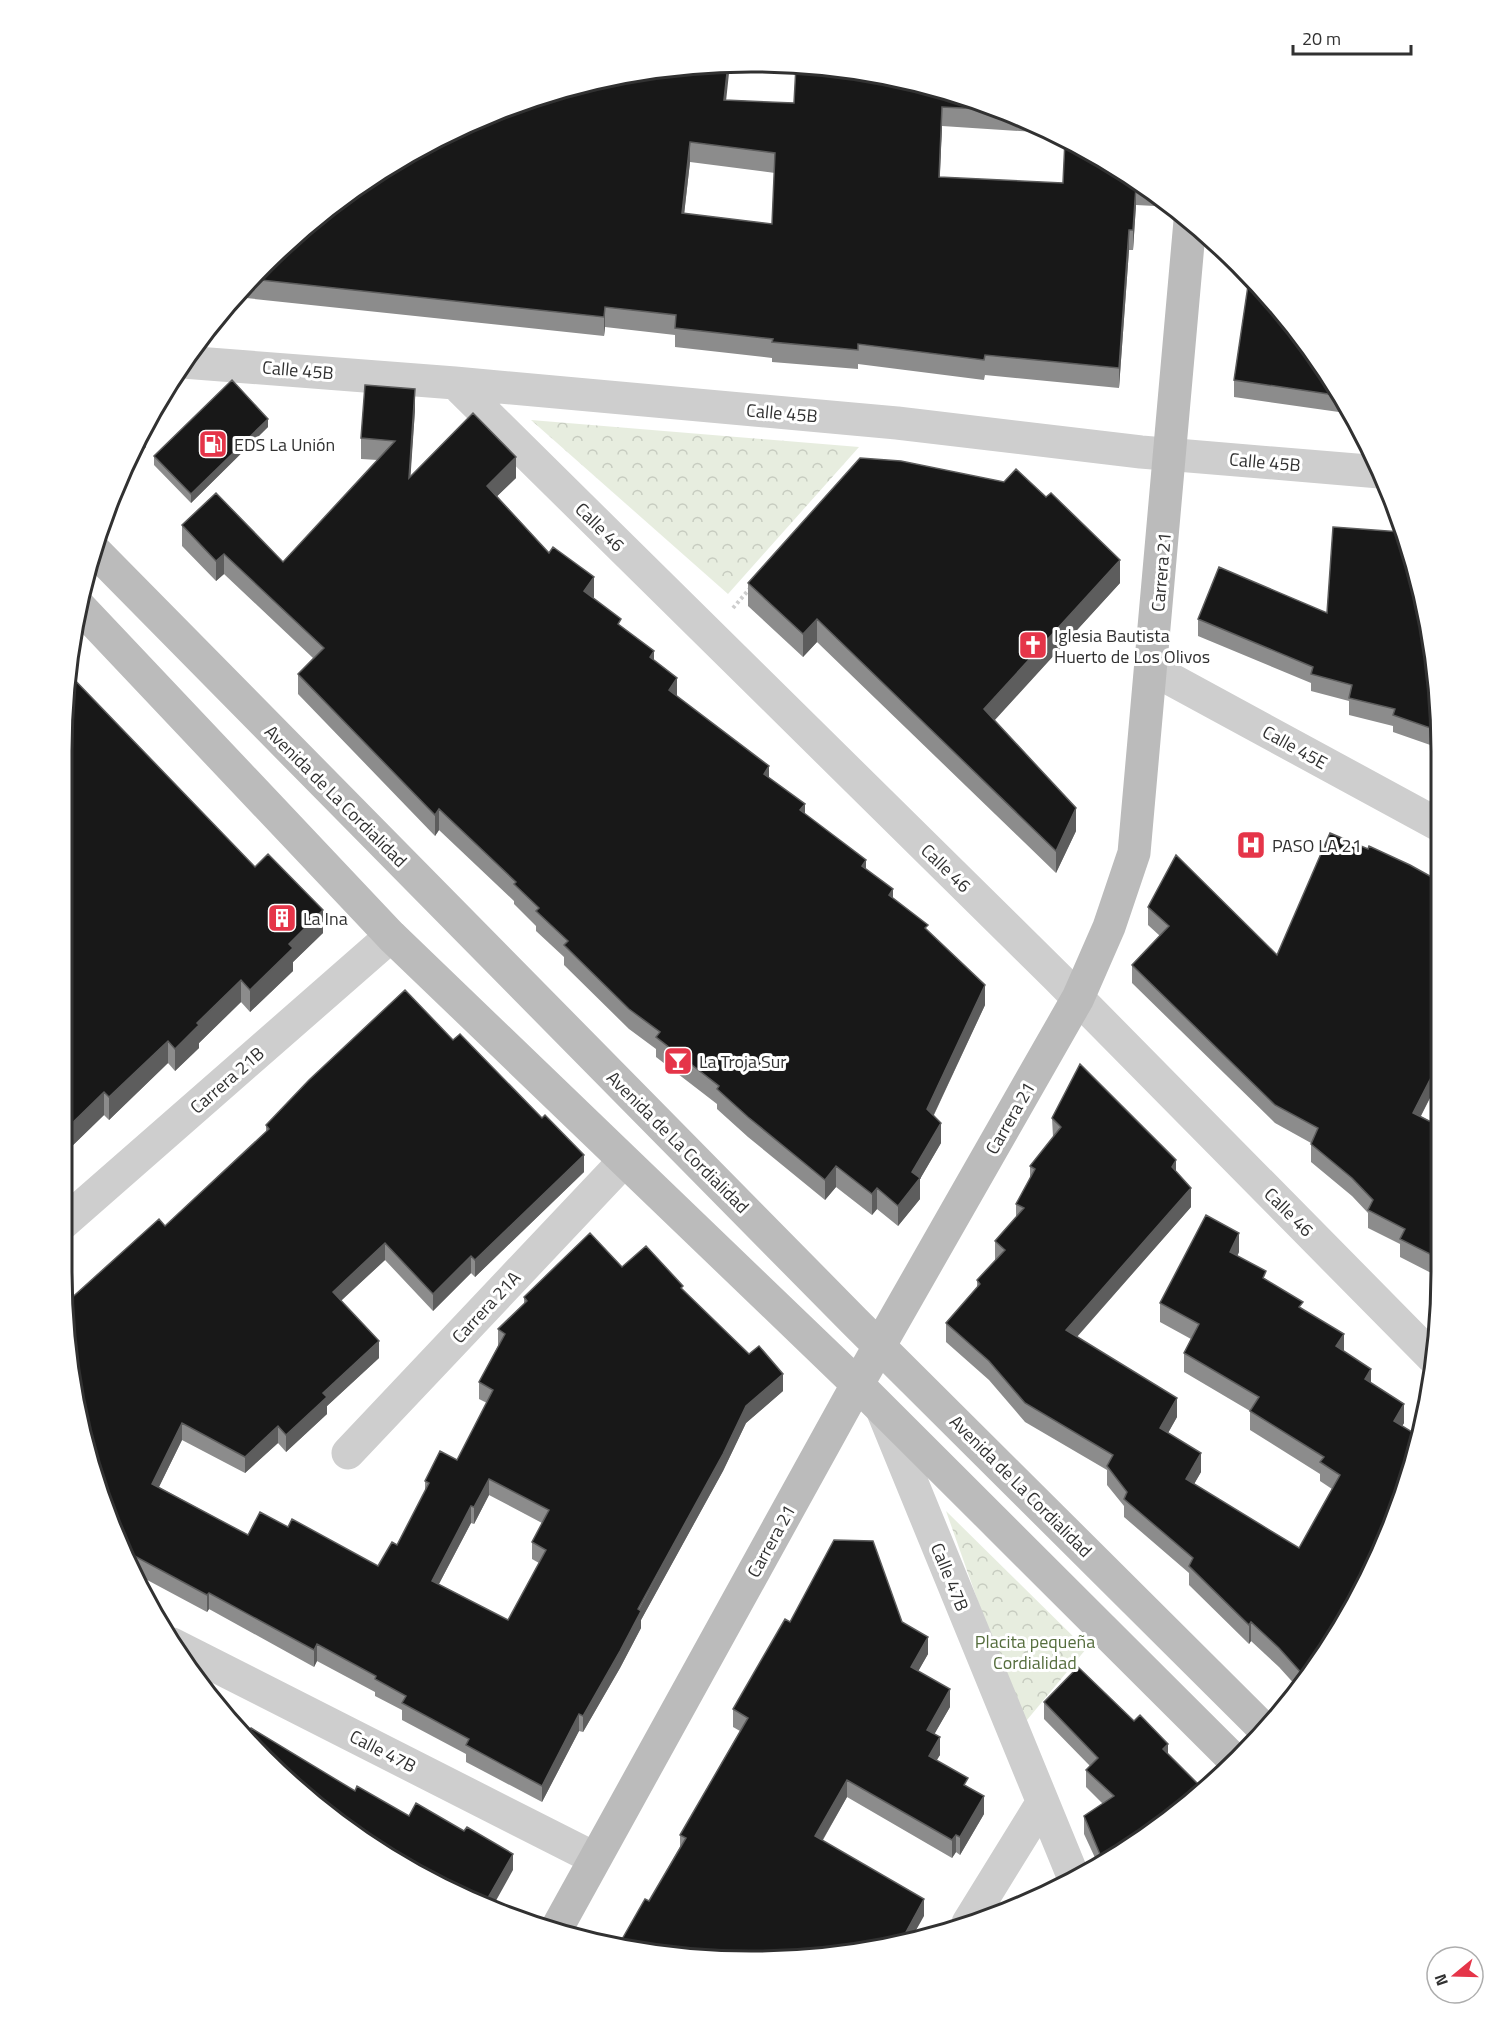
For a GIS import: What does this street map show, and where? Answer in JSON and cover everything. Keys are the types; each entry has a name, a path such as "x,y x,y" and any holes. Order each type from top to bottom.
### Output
{"main road":[{"name":"Carrera 21","path":"560,1923 858,1385 1078,998 1109,927 1134,854 1189,232"},
{"name":"Avenida de La Cordialidad","path":"101,557 881,1346 1259,1724"},
{"path":"86,613 391,936 858,1385 1229,1755"}],"street":[{"name":"Calle 45B","path":"195,363 455,383 897,423 1171,453 1370,471"},
{"name":"Calle 46","path":"455,383 1078,998 1426,1351"},
{"name":"Calle 45E","path":"1152,669 1431,821"},
{"name":"Carrera 21B","path":"72,1215 391,936"},
{"name":"Carrera 21A","path":"348,1453 624,1161"},
{"name":"Calle 47B","path":"883,1412 1071,1871"},
{"name":"Calle 47B","path":"195,1661 594,1858"},
{"path":"974,1914 1042,1803"}],"path":[{"path":"708,635 756,582"}],"green space":[{"path":"531,420 859,447 728,594"},
{"name":"Placita pequeña Cordialidad","path":"946,1511 1086,1649 1022,1726"}],"building":[{"path":"707,73 727,73 724,100 794,103 796,73 884,85 971,108 942,107 939,177 1063,183 1065,149 1136,192 1133,230 1129,230 1119,368 985,355 984,360 858,344 858,350 772,342 773,339 675,328 676,315 605,307 604,317 262,280 303,241 338,212 412,163 451,142 533,108 576,95 619,85","holes":["690,142 775,153 772,224 682,213"]},
{"path":"1248,288 1291,338 1329,394 1234,380"},
{"name":"EDS La Unión","path":"232,380 268,419 191,494 154,456"},
{"path":"365,385 415,389 409,478 473,413 516,457 487,486 549,553 553,547 594,577 584,591 621,619 618,624 654,651 650,657 677,678 669,690 769,766 764,774 805,804 800,810 866,860 862,866 893,889 889,895 928,925 925,928 985,985 927,1109 941,1123 912,1172 920,1178 898,1206 877,1188 872,1194 836,1166 825,1180 748,1117 717,1089 719,1086 656,1037 660,1032 629,1009 564,945 568,941 536,911 539,908 514,884 516,882 439,809 435,815 298,674 324,648 224,554 216,561 182,525 216,493 283,562 395,441 361,438"},
{"path":"860,458 901,461 1004,482 1016,469 1046,497 1051,493 1120,560 984,709 1076,808 1056,851 817,619 803,634 748,583"},
{"path":"1333,527 1394,532 1418,619 1425,663 1430,728 1393,715 1395,709 1349,698 1352,685 1311,674 1313,667 1198,619 1219,567 1327,613"},
{"path":"76,681 255,867 268,854 323,910 289,944 293,948 250,990 241,980 197,1023 199,1025 175,1049 168,1041 109,1097 104,1092 72,1123 72,752"},
{"path":"1330,833 1368,849 1369,846 1431,877 1431,1078 1413,1113 1431,1122 1431,1254 1400,1239 1405,1229 1368,1210 1373,1200 1352,1178 1311,1144 1318,1128 1275,1105 1132,965 1169,926 1148,907 1176,855 1277,955"},
{"path":"405,990 453,1040 460,1034 542,1118 545,1115 584,1155 475,1260 471,1256 433,1294 385,1243 333,1292 379,1341 323,1393 327,1397 286,1435 278,1426 245,1457 182,1423 152,1484 248,1535 260,1512 288,1527 292,1519 378,1566 392,1542 397,1545 429,1483 425,1481 440,1451 457,1460 493,1390 479,1382 505,1334 498,1329 527,1301 524,1297 590,1233 622,1267 646,1246 683,1286 681,1288 749,1354 759,1346 783,1374 746,1406 723,1454 638,1609 641,1611 620,1651 583,1716 579,1714 542,1786 466,1745 469,1739 402,1703 406,1696 375,1679 376,1676 317,1644 314,1650 209,1593 207,1595 135,1556 124,1532 108,1490 85,1404 78,1360 73,1297 159,1219 165,1226 269,1129 266,1125 309,1080","holes":["489,1479 549,1510 532,1542 546,1550 508,1620 432,1581 471,1506 474,1507"]},
{"path":"1080,1064 1176,1160 1172,1167 1191,1188 1066,1330 1177,1398 1160,1428 1201,1453 1186,1479 1299,1548 1340,1475 1320,1462 1324,1457 1250,1411 1259,1397 1184,1353 1199,1324 1160,1303 1206,1215 1239,1233 1230,1252 1266,1271 1263,1278 1303,1302 1299,1307 1344,1334 1336,1346 1371,1369 1365,1379 1404,1404 1394,1421 1412,1432 1395,1490 1379,1532 1340,1611 1300,1672 1279,1648 1251,1622 1249,1625 1189,1566 1193,1558 1124,1499 1127,1492 1107,1466 1113,1455 1025,1403 989,1361 946,1323 980,1284 977,1280 1005,1250 995,1241 1024,1208 1016,1204 1035,1169 1030,1166 1061,1127 1052,1118"},
{"path":"834,1540 873,1541 902,1622 928,1637 911,1667 950,1689 927,1730 940,1737 929,1756 968,1778 964,1785 984,1796 960,1837 956,1835 952,1840 847,1780 815,1836 924,1899 906,1933 840,1945 796,1950 752,1951 707,1950 622,1939 645,1899 649,1901 686,1838 680,1835 748,1718 733,1709 785,1619 790,1622"},
{"path":"1078,1667 1134,1721 1140,1715 1168,1744 1163,1749 1198,1784 1165,1811 1100,1854 1084,1816 1114,1796 1086,1770 1098,1758 1044,1702"},
{"path":"251,1728 355,1791 357,1786 409,1816 416,1803 464,1831 467,1827 513,1854 488,1898 412,1860 338,1811 303,1782 250,1730"}],"place":[{"name":"EDS La Unión","path":"213,444"},
{"name":"Iglesia Bautista Huerto de Los Olivos","path":"1033,645"},
{"name":"PASO LA 21","path":"1251,845"},
{"name":"La Ina","path":"282,918"},
{"name":"La Troja Sur","path":"678,1061"}]}
